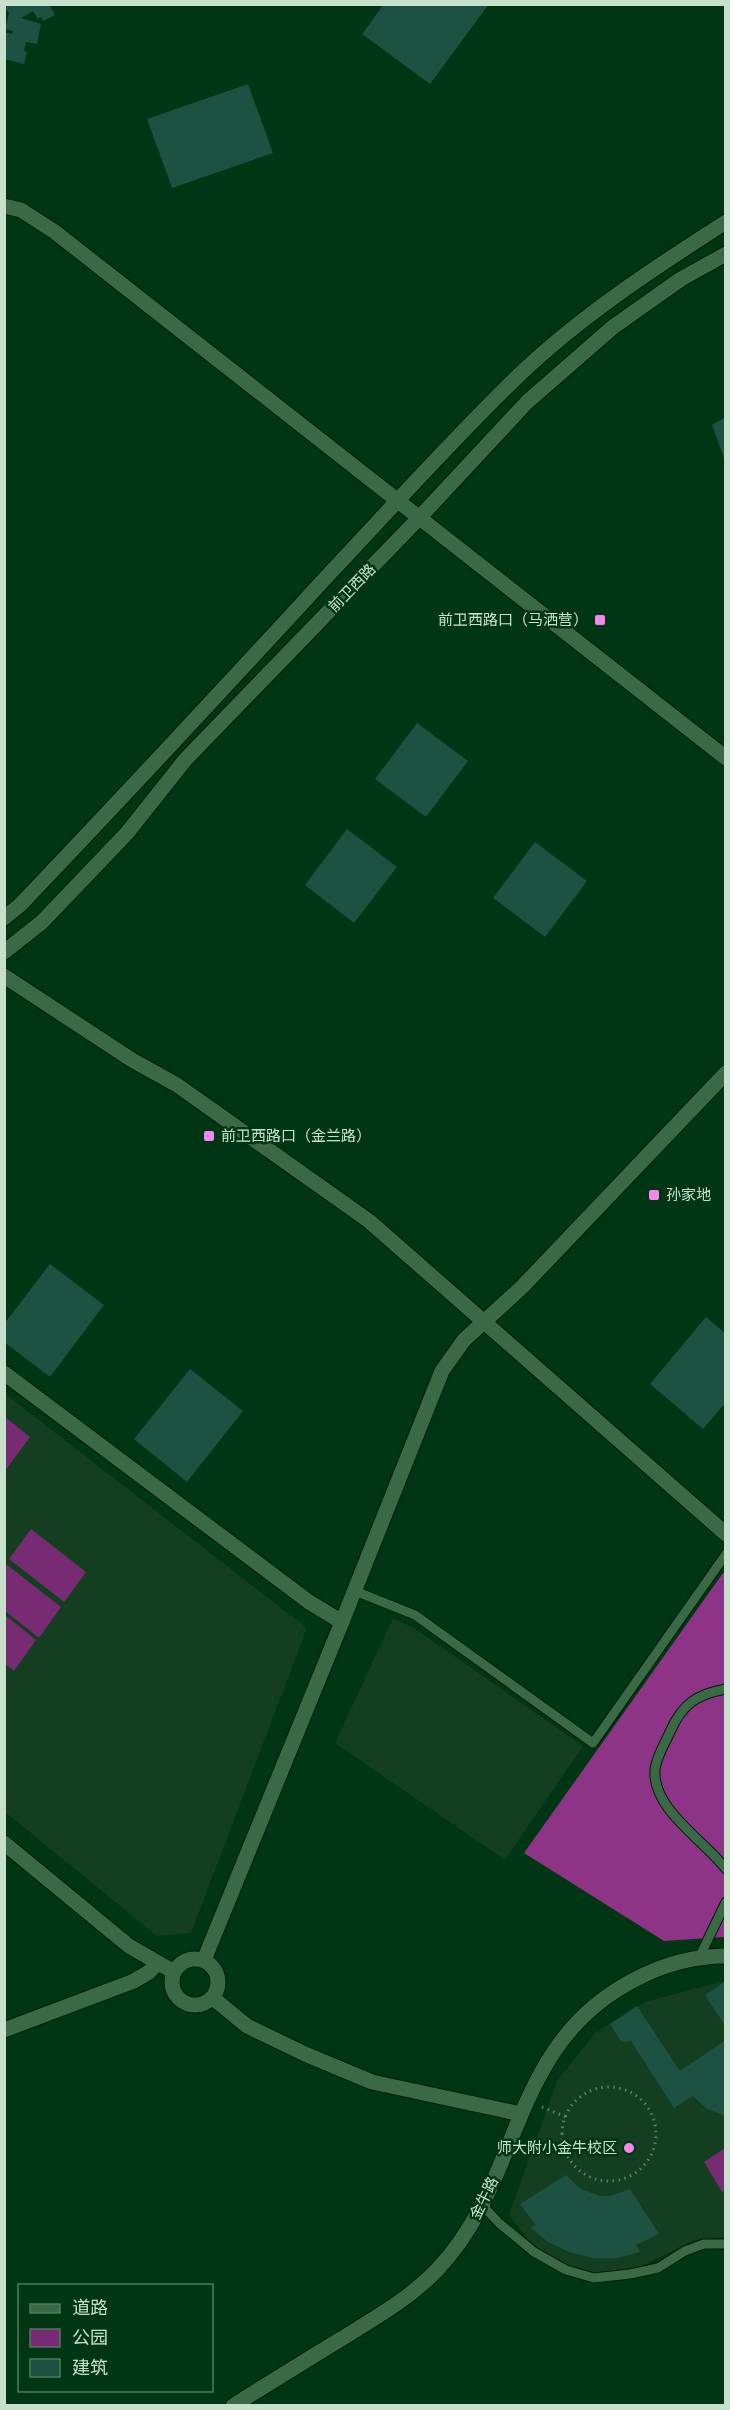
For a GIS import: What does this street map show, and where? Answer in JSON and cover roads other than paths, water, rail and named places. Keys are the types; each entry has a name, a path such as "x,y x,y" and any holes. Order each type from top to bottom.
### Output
{"street":[{"path":"4,206 21,210 55,232 726,758"},
{"name":"前卫西路","path":"4,918 20,905 113,808 398,501 520,375 590,315 664,262 726,222"},
{"name":"前卫西路","path":"4,952 42,922 120,841 185,760 420,517 527,402 613,327 681,279 726,254"},
{"path":"4,976 132,1060 177,1085 369,1221 726,1534"},
{"path":"204,1960 355,1592 442,1371 464,1340 522,1287 726,1073"},
{"path":"4,1373 300,1595 342,1622"},
{"path":"4,1843 129,1946 174,1972"},
{"name":"金牛路","path":"233,2406 407,2297 437,2270 483,2206 543,2066 587,2010 615,1990 645,1974 676,1963 726,1956"},
{"path":"190,1959 204,1960 217,1974 219,1987 208,2002 195,2006 183,2002 174,1992 172,1978 174,1972 178,1966 190,1959"},
{"path":"4,2030 134,1981 158,1963"},
{"path":"213,1998 247,2026 372,2082 524,2107"}],"lane":[{"path":"355,1592 415,1615 593,1743 726,1554"},
{"path":"726,1689 706,1692 688,1703 671,1729 655,1768 655,1787 663,1803 726,1869"},
{"path":"699,1958 726,1902"},
{"path":"483,2206 499,2223 534,2252 566,2270 594,2278 658,2268 685,2251 704,2244 726,2244"}],"place":[{"name":"前卫西路口（马洒营）","path":"600,620"},
{"name":"前卫西路口（金兰路）","path":"209,1136"},
{"name":"孙家地","path":"654,1195"},
{"name":"师大附小金牛校区","path":"629,2148"}]}
